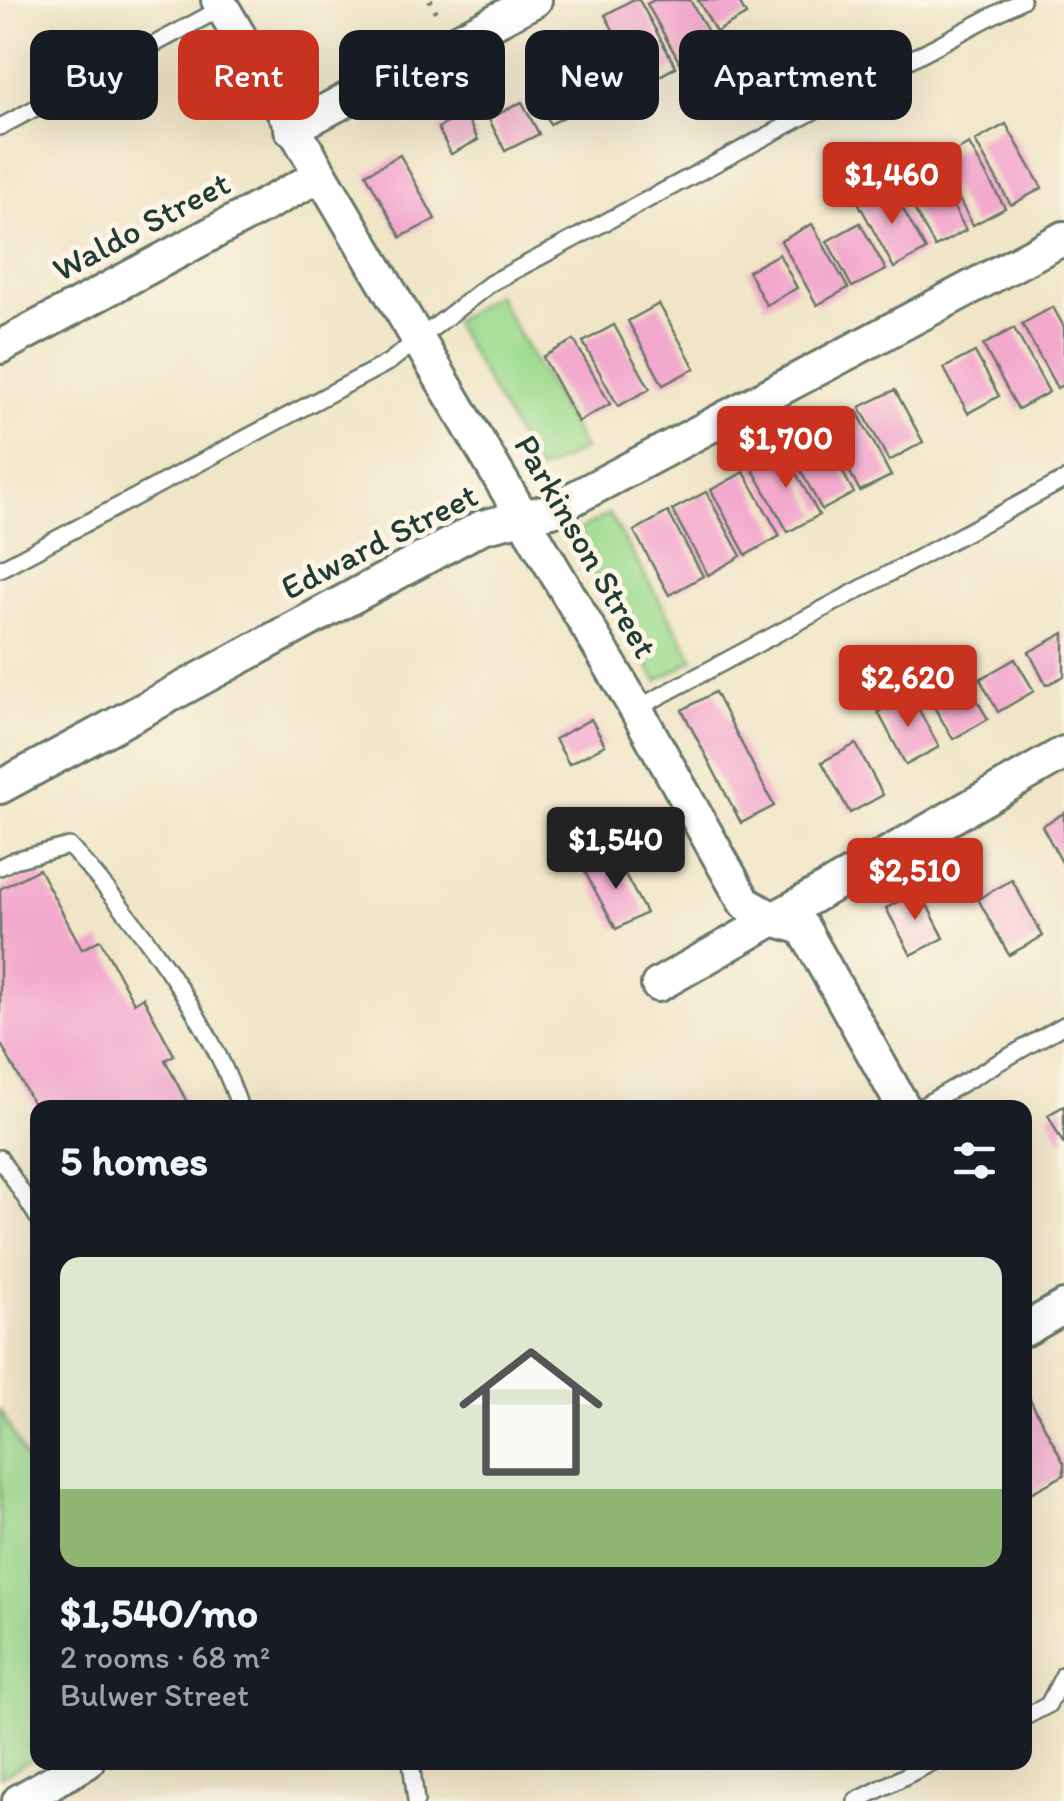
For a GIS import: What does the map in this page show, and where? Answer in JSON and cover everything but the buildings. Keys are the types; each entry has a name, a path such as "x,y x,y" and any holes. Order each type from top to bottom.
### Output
{"street":[{"path":"292,129 535,0"},
{"name":"Parkinson Street","path":"220,4 636,708 745,903 773,919 803,928 900,1100"},
{"name":"Waldo Street","path":"0,347 319,176"},
{"name":"Edward Street","path":"0,787 482,527 552,510 1064,238"},
{"path":"658,985 1064,753"},
{"path":"1032,1324 1064,1307"},
{"path":"1032,1330 1064,1340"},
{"path":"19,1801 73,1770"}],"lane":[{"path":"0,569 389,362 491,284 1022,0"},
{"path":"0,127 220,4"},
{"path":"636,708 1064,480"},
{"path":"0,867 69,846 113,893 202,1025 236,1100"},
{"path":"934,1100 1064,1025"},
{"path":"0,1158 30,1205"},
{"path":"1032,1713 1048,1705 1064,1674"},
{"path":"412,1770 416,1801"},
{"path":"856,1801 917,1770"}],"green space":[{"path":"496,294 584,449 538,472 453,322"},
{"path":"609,514 694,659 657,681 571,535"},
{"path":"0,1409 30,1468 30,1760 0,1777"}]}
